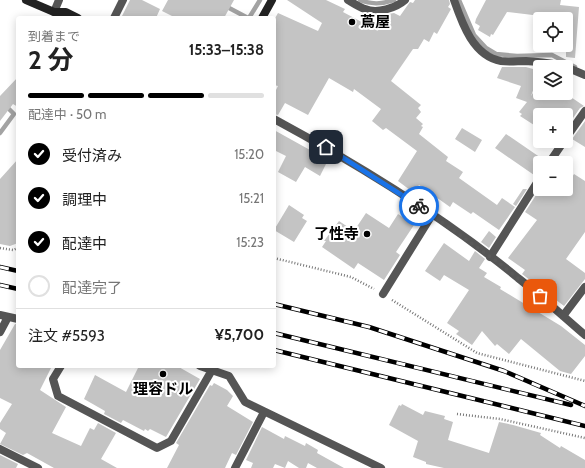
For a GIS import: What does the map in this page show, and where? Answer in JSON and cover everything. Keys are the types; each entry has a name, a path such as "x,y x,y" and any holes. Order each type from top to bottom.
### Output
{"main road":[{"path":"26,0 54,12 66,12 74,16"},
{"path":"263,16 272,0"}],"street":[{"path":"54,12 58,0"},
{"path":"115,16 123,0"},
{"path":"348,0 367,10 387,9 400,5 405,0"},
{"path":"454,0 465,29 477,47 490,57 500,61 533,62"},
{"path":"573,70 585,75"},
{"path":"573,128 585,111"},
{"path":"276,120 339,154 432,215 517,277 585,335"},
{"path":"490,257 533,189"},
{"path":"383,294 432,215"},
{"path":"563,316 585,287"},
{"path":"0,332 4,316 16,319"},
{"path":"60,368 53,379 58,396 157,448 171,441 212,370"},
{"path":"206,368 229,376 245,402 381,468"},
{"path":"235,468 264,412"},
{"path":"0,448 38,468"}],"path":[{"path":"0,248 13,250 16,249"},
{"path":"276,258 351,277 383,294 477,353 585,381"},
{"path":"457,414 500,419 585,438"}],"building":[{"path":"130,0 142,0 160,9 157,16 122,16"},
{"path":"168,0 234,0 225,16 172,16 162,11"},
{"path":"287,0 326,0 345,9 343,12 371,27 377,16 394,13 400,16 410,2 413,3 415,0 449,0 450,4 448,7 451,9 437,34 434,32 429,42 424,39 418,49 413,49 391,81 421,105 418,108 421,112 416,118 423,124 419,134 448,157 446,161 463,172 459,178 497,205 502,198 515,207 499,230 473,212 471,214 453,202 450,207 419,185 414,193 398,181 417,151 386,128 383,130 372,121 381,109 354,89 353,92 329,78 308,115 285,103 278,115 276,114 276,90 278,86 276,86 276,16 278,13 318,31 322,23"},
{"path":"486,0 561,0 560,5 579,7 575,58 566,57 566,52 573,52 573,12 533,12 533,15 507,12 493,35 491,34 490,37 478,30 480,26 475,23"},
{"path":"502,67 526,67 533,69 533,90 531,96 533,93 533,100 573,100 573,98 584,106 580,108 573,118 573,108 533,108 533,124 520,116 522,114 519,112 527,102 516,98 521,86 497,78"},
{"path":"16,79 16,106 13,104 0,121 0,96"},
{"path":"585,121 585,147 573,140"},
{"path":"462,128 482,140 475,152 455,139"},
{"path":"276,131 328,160 320,176 305,167 296,182 278,172 286,156 276,151"},
{"path":"506,134 538,156 533,156 533,174 495,148"},
{"path":"16,161 16,244 10,246 0,244 0,179"},
{"path":"574,174 585,181 585,232 566,259 585,273 585,279 564,306 522,274 525,270 508,258 537,220 525,212 535,196 573,196"},
{"path":"523,189 527,189 516,206 513,204"},
{"path":"289,205 304,215 302,218 307,221 294,242 276,231 276,227"},
{"path":"366,213 389,228 398,214 414,225 396,252 400,255 384,280 358,263 354,269 322,247 326,241 324,241 339,221 354,231"},
{"path":"489,231 496,237 489,248 481,242"},
{"path":"444,243 469,261 475,251 485,259 479,268 487,273 484,277 501,287 500,289 561,326 585,345 585,356 571,374 560,371 521,339 509,354 497,344 495,346 482,331 472,345 456,334 459,331 447,323 469,290 444,275 440,281 425,271"},
{"path":"16,324 16,368 51,368 40,390 66,407 52,433 81,446 90,428 94,430 98,423 116,433 101,459 117,468 54,468 27,453 23,455 0,444 6,433 0,429 0,423 12,404 0,398 0,350"},
{"path":"138,368 181,368 200,379 166,437 150,429 148,431 145,429 144,431 123,420 121,423 104,414 105,411 84,399 95,375 126,392"},
{"path":"214,383 227,390 233,396 227,406 253,422 236,455 232,453 225,468 167,468 179,445 176,443 210,385 212,386"},
{"path":"402,404 423,415 425,411 445,416 444,419 453,422 448,440 489,453 499,422 541,433 540,435 560,448 561,446 585,460 585,468 444,468 426,464 426,462 413,457 418,441 389,425 399,405 401,406"},
{"path":"262,427 284,439 285,436 305,446 306,443 318,450 317,453 344,468 317,468 308,463 306,468 299,468 288,461 285,468 275,464 273,468 251,468 253,463 246,460"},
{"path":"0,455 18,464 16,468 0,468"}],"waterway":[{"path":"214,0 244,16"},
{"path":"250,16 260,0"},
{"path":"360,0 369,3 394,0"},
{"path":"459,0 474,35 486,48 496,54 517,56 552,55 575,67"},
{"path":"0,100 14,114 0,133"}],"railway":[{"path":"0,267 16,271"},
{"path":"0,285 16,289"},
{"path":"276,304 369,327 504,371 585,406"},
{"path":"276,333 571,405"},
{"path":"276,350 585,426"}],"way so far":[{"path":"419,206 441,220 499,263 540,296"}],"place":[{"name":"蔦屋","path":"352,22"},
{"name":"了性寺","path":"367,234"},
{"name":"理容ドル","path":"163,374"}],"route":[{"path":"326,147 419,206"}]}
